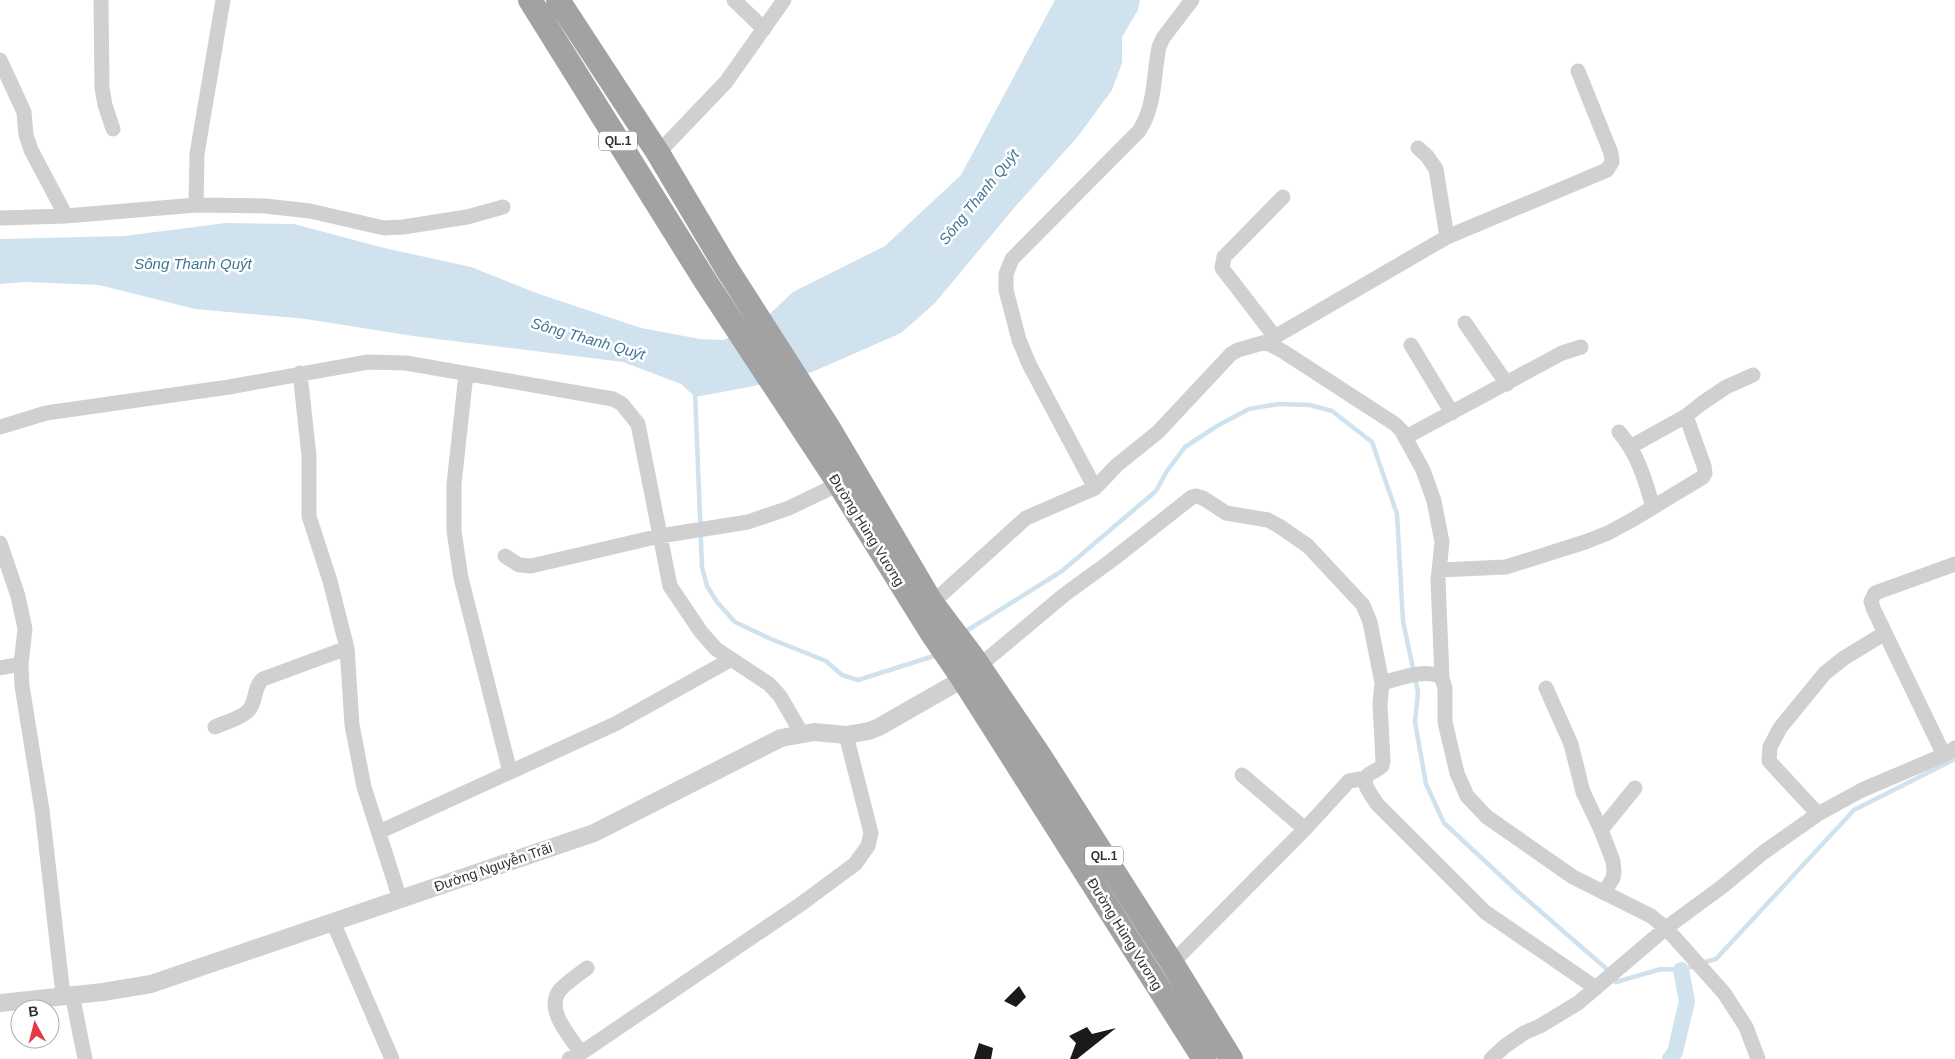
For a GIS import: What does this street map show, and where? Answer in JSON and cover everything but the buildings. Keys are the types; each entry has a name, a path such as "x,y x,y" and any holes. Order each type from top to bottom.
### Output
{"highway":[{"name":"Đường Hùng Vương","path":"530,0 706,282 820,435 839,484 971,668 1040,756 1172,962 1231,1059"},
{"name":"Đường Hùng Vương","path":"558,0 658,153 727,269 820,435 935,618"},
{"name":"Đường Hùng Vương","path":"971,668 1204,1059"}],"street":[{"path":"101,0 102,88 105,105 113,129"},
{"path":"196,205 197,154 223,0"},
{"path":"734,0 764,29"},
{"path":"658,153 726,82 784,0"},
{"path":"1095,488 1029,364 1019,340 1006,290 1006,274 1012,258 1139,131 1147,119 1152,103 1159,47 1163,38 1192,0"},
{"path":"0,60 24,112 26,135 31,150 66,216"},
{"path":"935,618 1026,518 1095,488 1117,465 1158,432 1231,354 1271,340 1447,237 1607,170 1612,162 1611,153 1578,71"},
{"path":"1418,148 1433,162 1436,169 1447,237"},
{"path":"1284,197 1224,257 1222,268 1271,340 1284,352 1395,424 1406,438 1423,470 1434,502 1442,542 1439,570 1442,678 1445,688 1444,722 1457,773 1467,796 1494,822 1573,877 1651,916 1666,928 1724,993 1746,1027 1758,1059"},
{"path":"0,218 66,216 196,205 266,206 302,210 384,228 403,227 467,217 502,207"},
{"path":"1466,323 1507,384"},
{"path":"1411,345 1452,414"},
{"path":"1406,438 1562,353 1581,347"},
{"path":"0,427 46,413 229,387 368,362 406,363 613,399 622,404 638,424 670,586 701,632 716,649 769,684 780,696 802,734"},
{"path":"300,374 309,456 309,516 330,580 347,648 352,725 364,788 400,899"},
{"path":"466,374 454,484 454,531 461,578 510,772"},
{"path":"1630,446 1686,416 1726,387 1753,375"},
{"path":"1439,570 1506,567 1608,533 1653,507 1704,475 1704,466 1686,416"},
{"path":"1619,432 1630,446 1641,466 1653,507"},
{"path":"504,556 520,565 531,566 660,536 717,528 770,516 839,484"},
{"path":"971,668 1187,500 1196,496 1204,498 1226,513 1268,520 1308,546 1339,578 1368,613 1382,683 1380,704 1383,761 1378,770 1366,778 1350,781 1305,829 1172,962"},
{"path":"0,543 18,596 25,629 20,664 24,708 42,810 67,995 85,1059"},
{"path":"1491,1059 1504,1046 1524,1033 1540,1026 1578,1003 1666,928 1723,886 1764,852 1818,814 1862,790 1949,751 1884,633 1871,601 1875,593 1955,564"},
{"path":"1818,814 1769,761 1770,747 1780,728 1832,666 1884,633"},
{"path":"215,727 248,711 254,700 258,685 263,679 347,648"},
{"path":"379,832 615,724 730,660"},
{"path":"0,668 20,664"},
{"name":"Đường Nguyễn Trãi","path":"0,1003 103,992 151,984 594,833 781,738 814,732 846,735 869,732 971,668"},
{"path":"1382,683 1432,673 1442,678"},
{"path":"1546,688 1571,744 1583,792 1613,861 1614,872 1604,893"},
{"path":"587,968 560,991 556,999 555,1007 559,1020 575,1056 801,904 855,864 868,846 872,833 846,735"},
{"path":"1242,775 1305,829"},
{"path":"1366,778 1366,788 1377,804 1485,912 1606,979"},
{"path":"1601,830 1635,788"},
{"path":"333,922 392,1059"}],"water":[{"name":"Sông Thanh Quýt","path":"1055,0 1140,0 1138,10 1122,37 1122,63 1112,90 1079,135 1014,208 935,303 901,333 812,372 749,387 695,397 681,384 623,362 413,336 306,319 195,309 99,285 25,282 0,284 0,239 124,236 226,223 294,224 384,248 471,267 539,294 641,328 700,339 723,340 755,328 793,292 885,246 961,175"}],"waterway":[{"path":"695,392 702,567 707,586 717,602 735,622 826,661 842,675 858,680 934,656 937,653"},
{"path":"963,633 1062,571 1156,491 1167,471 1185,447 1217,426 1249,409 1278,404 1310,405 1332,411 1372,442 1397,514 1403,621 1418,692 1415,722 1426,784 1444,823 1516,890 1609,971 1616,982 1661,969 1681,970 1694,966"},
{"path":"1701,963 1716,959 1854,810 1955,759"},
{"path":"1670,1059 1675,1052 1687,1001 1681,970"}]}
